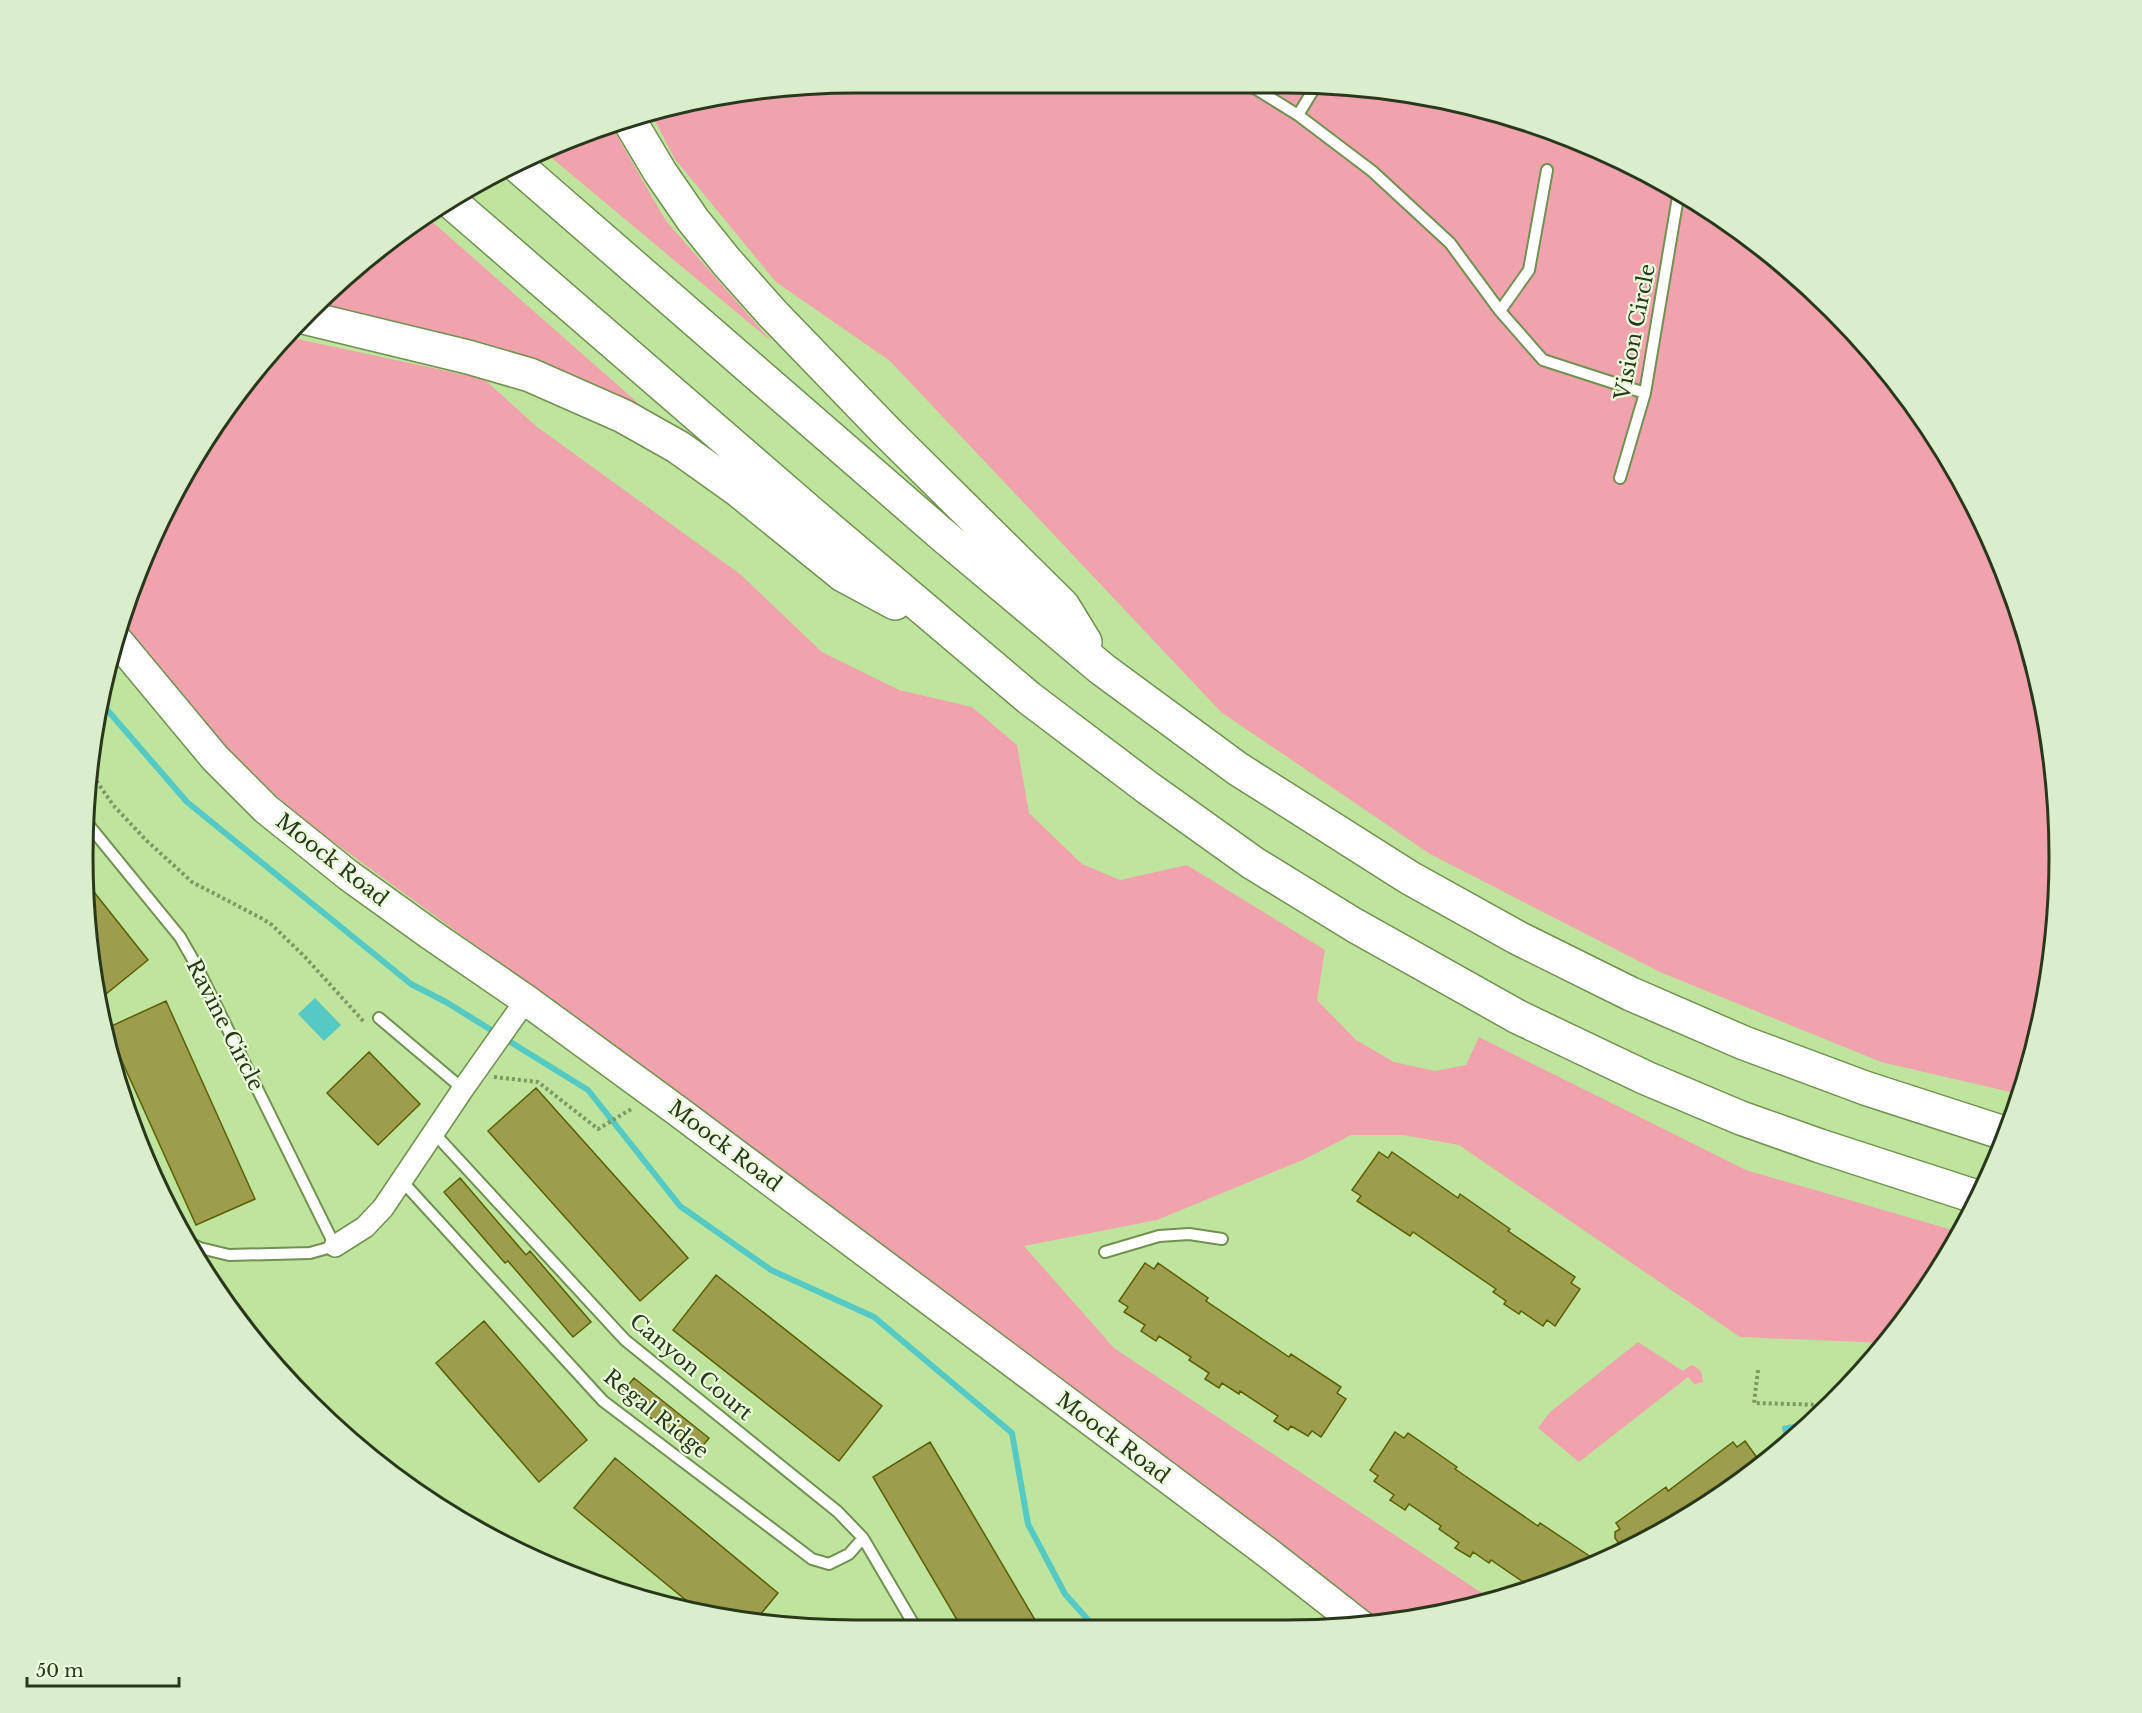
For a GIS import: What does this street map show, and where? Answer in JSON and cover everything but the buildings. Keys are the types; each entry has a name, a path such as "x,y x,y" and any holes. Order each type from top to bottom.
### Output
{"highway":[{"path":"633,127 660,172 726,261 773,314 886,431 1063,606 1102,669"},
{"path":"523,170 946,538 1102,669 1238,769 1401,873 1580,970 1744,1043 1865,1088 1998,1131"},
{"path":"457,207 957,638 1082,739 1253,863 1354,926 1468,990 1518,1017 1646,1078 1741,1118 1970,1195"},
{"path":"314,320 468,357 530,375 622,416 678,447 737,489 843,575 957,638"}],"main road":[{"name":"Moock Road","path":"123,647 215,758 266,809 348,875 430,934 519,1010 887,1267 1349,1617"}],"street":[{"path":"334,1246 364,1227 383,1208 519,1010"}],"lane":[{"path":"1263,93 1298,115 1372,171 1450,243 1500,311 1543,360 1645,393"},
{"path":"1298,115 1311,94"},
{"path":"1500,311 1529,270 1547,170"},
{"name":"Vision Circle","path":"1620,478 1645,393 1678,202"},
{"name":"Ravine Circle","path":"94,832 180,937 196,965 334,1246"},
{"path":"379,1018 463,1089"},
{"name":"Canyon Court","path":"434,1133 626,1340 838,1512 863,1538 911,1620"},
{"name":"Regal Ridge","path":"402,1181 603,1401 812,1559 829,1564 849,1554 863,1538"},
{"path":"1105,1252 1159,1236 1188,1234 1222,1239"},
{"path":"202,1248 229,1255 310,1253 334,1246"}],"path":[{"path":"98,782 120,812 192,882 272,925 305,957 369,1028 379,1018"},
{"path":"463,1089 495,1077 538,1082 598,1129 627,1111"},
{"path":"1758,1370 1754,1404 1816,1405"}],"shaded area":[{"path":"1286,93 1335,95 1434,108 1483,119 1531,134 1578,151 1623,172 1667,195 1710,222 1789,282 1860,353 1891,392 1947,475 1991,564 2008,611 2023,659 2034,708 2042,757 2049,856 2042,956 2023,1054 2011,1092 1881,1062 1660,972 1430,854 1221,712 890,361 776,282 674,158 655,120 708,108 807,95"},
{"path":"615,133 666,221 772,342 551,157"},
{"path":"432,222 655,418 559,369 325,309 353,282"},
{"path":"296,339 484,379 536,426 740,574 822,652 899,690 972,707 1017,745 1029,813 1082,864 1120,880 1187,865 1325,950 1317,1000 1356,1040 1394,1062 1435,1071 1466,1065 1479,1037 1746,1170 1951,1230 1920,1281 1874,1343 1740,1337 1459,1145 1403,1135 1351,1135 1305,1159 1157,1220 1024,1246 1114,1348 1483,1594 1434,1605 1362,1615 602,1037 306,822 195,723 127,634 151,564 195,475 222,432 282,353"},
{"path":"1638,1342 1683,1371 1691,1365 1699,1369 1703,1382 1694,1384 1688,1377 1579,1462 1538,1428 1550,1412"}],"water":[{"path":"315,998 341,1025 324,1041 298,1014"},
{"path":"1797,1423 1783,1435 1782,1426"}],"waterway":[{"path":"108,710 187,802 411,984 446,1002 588,1090 680,1206 771,1270 874,1317 1012,1433 1028,1524 1065,1594 1088,1620"}]}
